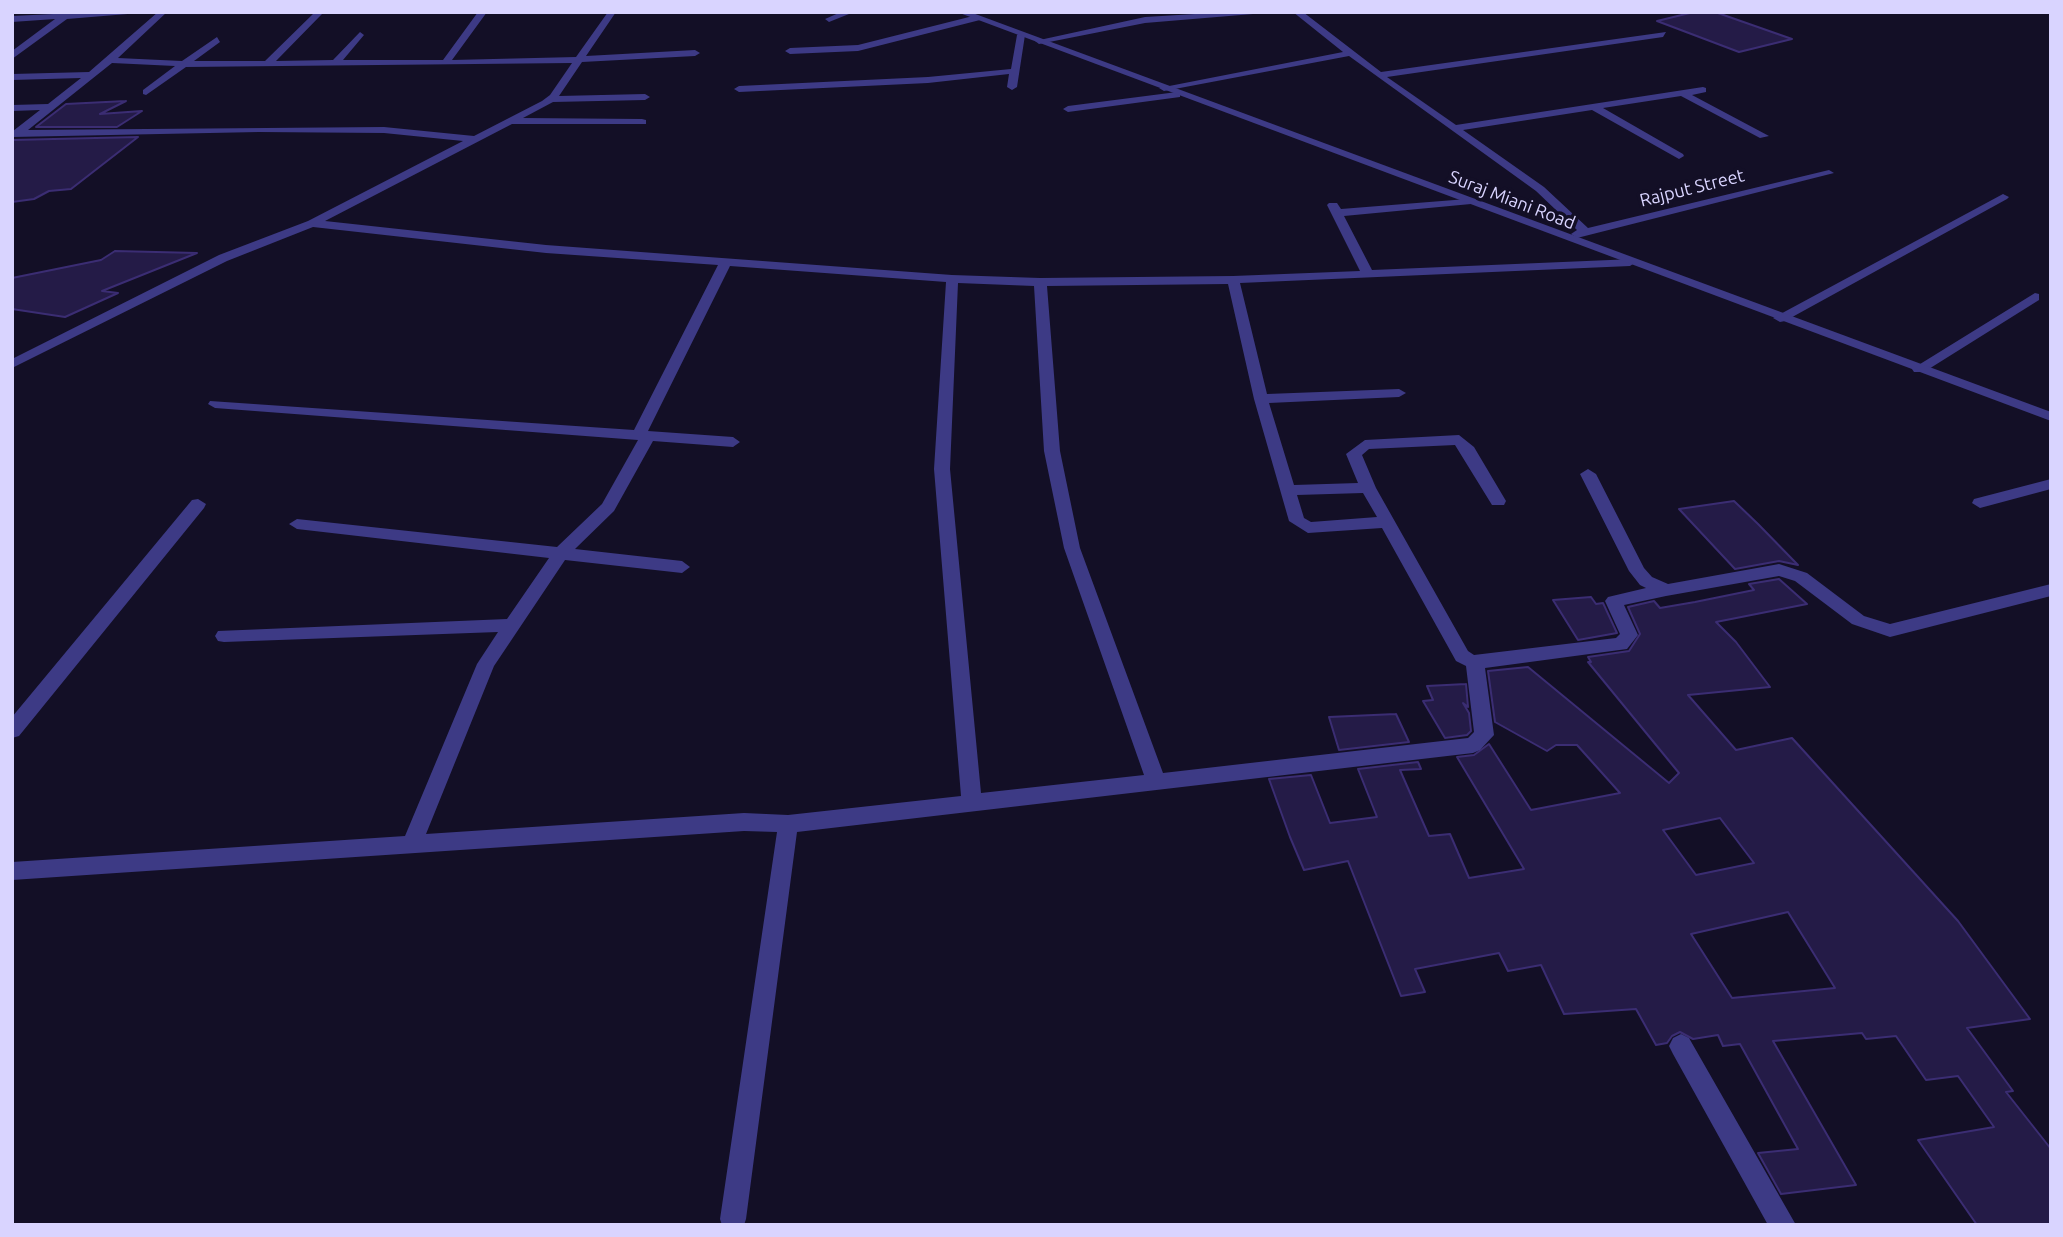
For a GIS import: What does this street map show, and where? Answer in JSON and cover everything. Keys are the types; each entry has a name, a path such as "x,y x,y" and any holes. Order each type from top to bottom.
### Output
{"street":[{"path":"12,19 67,14 148,12"},
{"path":"15,135 110,60 163,12"},
{"path":"446,62 483,12"},
{"path":"12,364 223,258 312,223 551,99 612,12"},
{"path":"829,19 850,12"},
{"name":"Suraj Miani Road","path":"961,12 2051,418"},
{"path":"1172,12 1181,18"},
{"path":"1039,41 1121,23 1273,12"},
{"path":"1297,12 1379,75 1540,189 1586,232"},
{"path":"12,56 67,14"},
{"path":"267,64 318,14"},
{"path":"790,51 858,48 976,18"},
{"path":"1012,87 1021,34"},
{"path":"1379,75 1663,34"},
{"path":"336,63 359,35"},
{"path":"146,92 217,40"},
{"path":"110,60 183,64 446,62 695,53"},
{"path":"1164,88 1350,53"},
{"path":"739,89 928,80 1015,71"},
{"path":"12,78 91,75"},
{"path":"1455,128 1703,90"},
{"path":"1682,93 1764,136"},
{"path":"1068,109 1181,94"},
{"path":"551,99 645,97"},
{"path":"12,108 50,107"},
{"path":"1594,107 1679,156"},
{"path":"509,121 642,122"},
{"path":"15,135 247,128 384,130 475,139"},
{"name":"Rajput Street","path":"1563,238 1829,173"},
{"path":"1780,318 2003,197"},
{"path":"1368,274 1335,209 1467,202"},
{"path":"312,223 546,249 952,279 1040,282 1233,280 1630,262"},
{"path":"412,844 486,664 561,553 586,525 603,513 643,436 726,261"},
{"path":"952,279 942,470 972,804"},
{"path":"1233,280 1286,490 1302,527 1387,522"},
{"path":"1040,282 1052,451 1072,548 1157,782"},
{"path":"1919,369 2035,297"},
{"path":"1261,399 1399,393"},
{"path":"215,404 733,442"},
{"path":"1498,500 1467,447 1452,439 1365,445 1354,454 1368,488 1462,656 1475,662 1621,644 1629,635 1614,601 1779,570 1801,577 1858,620 1890,631 2051,590"},
{"path":"1587,474 1637,571 1646,581 1666,590"},
{"path":"1980,503 2051,484"},
{"path":"1286,490 1368,488"},
{"path":"12,731 198,504"},
{"path":"297,524 682,567"},
{"path":"224,636 512,625"},
{"path":"12,871 744,822 788,824 1474,745 1484,735 1475,662"},
{"path":"733,1219 788,824"},
{"path":"1681,1046 1783,1225"}],"building":[{"path":"1694,12 1715,12 1792,39 1739,52 1657,21"},
{"path":"126,101 100,114 142,111 117,127 36,127 66,104"},
{"path":"138,137 71,189 49,191 34,199 12,202 12,140"},
{"path":"115,251 197,253 102,291 118,293 65,317 12,309 12,278 101,260"},
{"path":"1734,501 1798,565 1779,561 1735,569 1679,509"},
{"path":"1779,579 1807,604 1716,622 1736,642 1770,687 1688,695 1736,750 1792,738 1958,921 2030,1019 1967,1028 2013,1091 2006,1092 2051,1149 2051,1225 1977,1225 1918,1140 1994,1127 1958,1076 1926,1080 1896,1036 1866,1039 1862,1033 1773,1041 1856,1185 1781,1194 1758,1153 1798,1149 1740,1044 1723,1046 1718,1035 1693,1039 1680,1032 1672,1036 1667,1043 1656,1045 1636,1009 1564,1014 1541,965 1508,971 1499,953 1415,969 1425,992 1401,996 1348,861 1304,870 1269,779 1311,775 1330,823 1377,817 1358,769 1418,762 1421,769 1400,770 1429,836 1450,834 1469,878 1524,869 1457,757 1474,755 1489,744 1531,810 1620,793 1577,745 1556,745 1547,751 1495,722 1488,671 1528,667 1669,783 1679,773 1588,662 1591,662 1588,657 1629,651 1640,634 1628,607 1654,601 1660,608 1754,590 1749,584","holes":["1720,818 1754,863 1696,875 1663,830","1788,912 1835,988 1732,998 1691,934"]},
{"path":"1591,597 1596,604 1603,603 1617,633 1578,640 1553,600"},
{"path":"1466,684 1468,707 1463,703 1469,713 1471,731 1467,735 1445,738 1423,701 1433,700 1427,686"},
{"path":"1396,714 1409,742 1339,750 1329,717"}]}
